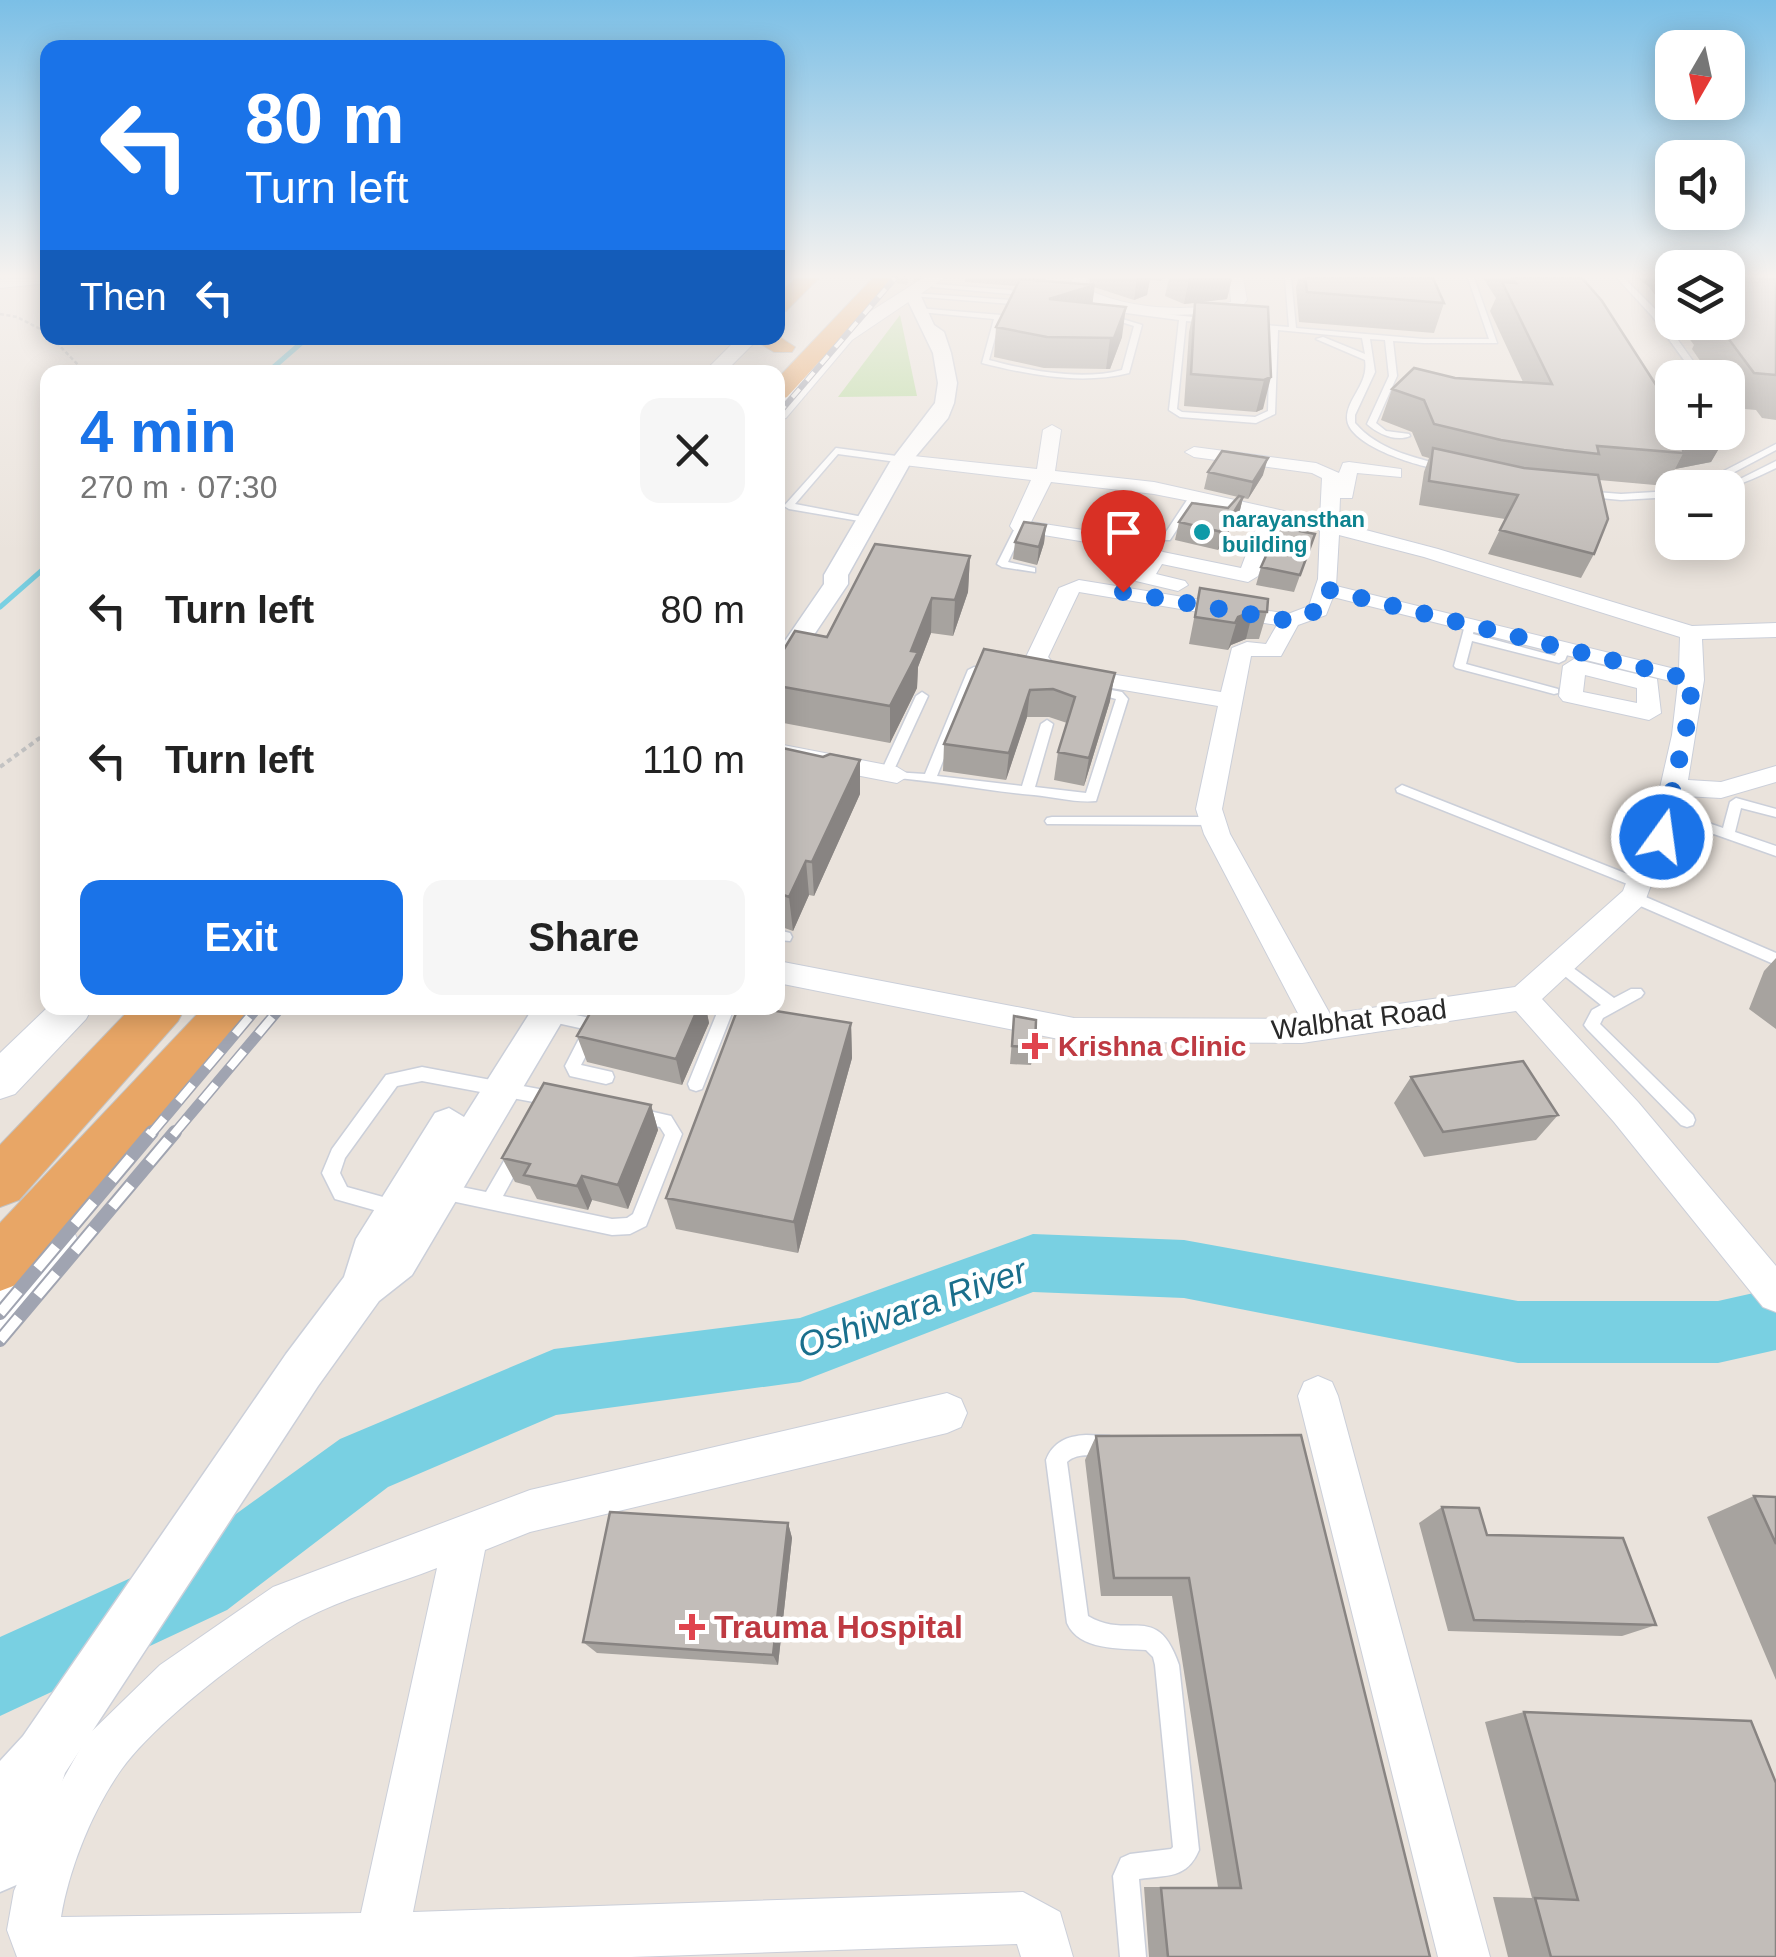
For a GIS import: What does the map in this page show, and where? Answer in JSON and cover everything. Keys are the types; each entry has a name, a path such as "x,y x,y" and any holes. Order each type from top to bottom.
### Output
{"highway":[{"path":"0,1183 155,1015"},
{"path":"0,1264 226,1015"},
{"path":"0,1143 19,1124 89,1086"}],"main road":[{"path":"785,405 817,369"},
{"path":"0,1081 65,1015"},
{"path":"0,1306 250,1015"}],"street":[{"path":"785,660 830,605 836,584 868,521 930,419 941,414 940,369"},
{"path":"1052,430 1043,478 1020,526 1162,547 1252,577 1272,512"},
{"path":"1194,452 1316,468 1331,475 1341,487"},
{"path":"904,460 1154,488 1193,508 1272,512 1430,553 1691,634 1776,630"},
{"path":"1322,1028 1213,822 1210,809 1240,653 1272,651 1316,584 1349,467 1395,473"},
{"path":"1162,547 1144,578 1316,584 1398,615 1564,648 1692,680"},
{"path":"785,636 822,582 844,571"},
{"path":"1233,701 1049,670 1040,666 1038,657 1069,588 1079,586 1290,621"},
{"path":"1691,634 1689,715 1671,800 1637,890 1523,998 1626,1112 1776,1294"},
{"path":"1650,705 1689,715"},
{"path":"785,753 891,775"},
{"path":"1671,800 1776,774"},
{"name":"Walbhat Road","path":"785,973 1074,1030 1322,1028 1523,998"},
{"path":"364,1286 371,1253 399,1209 537,1015"},
{"path":"0,1803 42,1756 88,1691 302,1370 364,1286 397,1260 439,1190 487,1086"},
{"path":"1318,1396 1318,1444 1464,1957"},
{"path":"946,1413 530,1512 289,1603 176,1681 121,1733 92,1771 40,1891 32,1930 38,1941 46,1944 379,1948 1023,1918 1042,1930 1047,1957"},
{"path":"379,1948 466,1536"},
{"path":"0,1862 17,1832 42,1756"}],"lane":[{"path":"1037,369 1124,373 1125,369"},
{"path":"1175,369 1172,410 1180,414 1256,420 1272,412 1273,369"},
{"path":"1371,369 1350,414 1350,423 1365,438 1410,459 1448,470"},
{"path":"1370,424 1394,369"},
{"path":"1363,390 1384,394"},
{"path":"1350,423 1370,424 1384,434 1409,440"},
{"path":"1731,470 1776,446"},
{"path":"868,521 789,506 836,452 904,460"},
{"path":"1745,480 1776,464"},
{"path":"1573,493 1621,498 1655,495"},
{"path":"1162,547 1193,508"},
{"path":"1020,526 1002,564 1031,570"},
{"path":"1458,629 1461,668 1554,691"},
{"path":"928,779 974,670 982,667 1001,671"},
{"path":"922,696 891,775 1094,796 1122,699 1118,694 1021,675"},
{"path":"1027,791 1047,724"},
{"path":"1402,789 1637,890 1776,959"},
{"path":"1671,800 1728,834 1776,851"},
{"path":"1728,834 1736,802 1776,813"},
{"path":"1052,821 1213,822"},
{"path":"1561,964 1613,1006"},
{"path":"1636,993 1597,1014 1592,1024 1687,1120"},
{"path":"558,1015 593,1025"},
{"path":"599,1015 573,1066 576,1071 606,1077"},
{"path":"696,1084 721,1015"},
{"path":"399,1209 341,1194 331,1173 338,1154 392,1080 422,1074 568,1102"},
{"path":"538,1115 548,1098"},
{"path":"1626,1112 1664,1098"},
{"path":"439,1190 612,1227 634,1224 640,1220 674,1128 666,1121 626,1113"},
{"path":"491,1201 529,1132"},
{"path":"1124,1446 1069,1446 1056,1460 1078,1623 1098,1635 1151,1639 1162,1650 1167,1665 1186,1850 1178,1861 1130,1868 1127,1893 1133,1957"}],"path":[{"path":"0,767 40,738"}],"green space":[{"path":"859,369 911,369 917,396 838,397"}],"building":[{"path":"1191,369 1271,369 1271,377 1264,380 1191,374"},
{"path":"1413,369 1455,378 1552,384 1545,369 1646,369 1655,383 1655,450 1684,453 1597,446 1599,454 1501,440 1434,424 1424,400 1392,389"},
{"path":"1751,369 1776,369 1776,375 1754,373"},
{"path":"1433,448 1524,468 1598,475 1608,519 1594,554 1500,530 1518,495 1429,481"},
{"path":"1222,451 1268,458 1253,482 1208,472"},
{"path":"1239,496 1243,497 1222,532 1179,522 1192,503 1228,508"},
{"path":"1024,522 1046,525 1039,547 1015,542"},
{"path":"1279,527 1315,534 1300,575 1261,567"},
{"path":"875,544 970,556 955,600 932,598 911,651 918,652 890,706 785,687 785,647 795,631 827,637"},
{"path":"1200,588 1268,599 1267,612 1253,611 1238,617 1235,623 1195,617"},
{"path":"984,649 1115,673 1089,758 1058,752 1075,697 1053,689 1030,690 1009,753 944,744"},
{"path":"785,749 860,760 812,862 806,861 789,897 785,896"},
{"path":"785,1012 851,1023 794,1222 666,1198 735,1015"},
{"path":"589,1015 695,1015 676,1059 577,1036"},
{"path":"1014,1016 1036,1020 1035,1048 1012,1046"},
{"path":"1523,1061 1558,1115 1443,1132 1411,1077"},
{"path":"544,1083 651,1105 618,1185 582,1176 577,1186 524,1175 530,1164 502,1158"},
{"path":"1301,1435 1430,1957 1168,1957 1161,1888 1241,1888 1189,1578 1114,1578 1096,1436"},
{"path":"1754,1496 1776,1497 1776,1544"},
{"path":"1442,1507 1479,1508 1487,1535 1623,1538 1656,1625 1474,1620"},
{"path":"610,1512 788,1523 773,1655 583,1642"},
{"path":"1524,1712 1751,1721 1776,1783 1776,1957 1551,1957 1535,1898 1578,1900"}],"waterway":[{"path":"0,607 40,572"},
{"name":"Oshiwara River","path":"0,1677 201,1584 364,1463 554,1382 800,1350 1033,1263 1184,1269 1518,1332 1718,1332 1776,1319"}],"railway":[{"path":"785,406 816,369"},
{"path":"150,1135 251,1015"},
{"path":"173,1135 274,1015"},
{"path":"0,1313 152,1132"},
{"path":"0,1340 175,1132"}],"place":[{"name":"narayansthan building","path":"1202,532"},
{"name":"Krishna Clinic","path":"1035,1046"},
{"name":"Trauma Hospital","path":"692,1627"}],"route":[{"path":"1123,592 1290,621 1318,610 1325,589 1692,680 1689,715 1662,837"}]}
